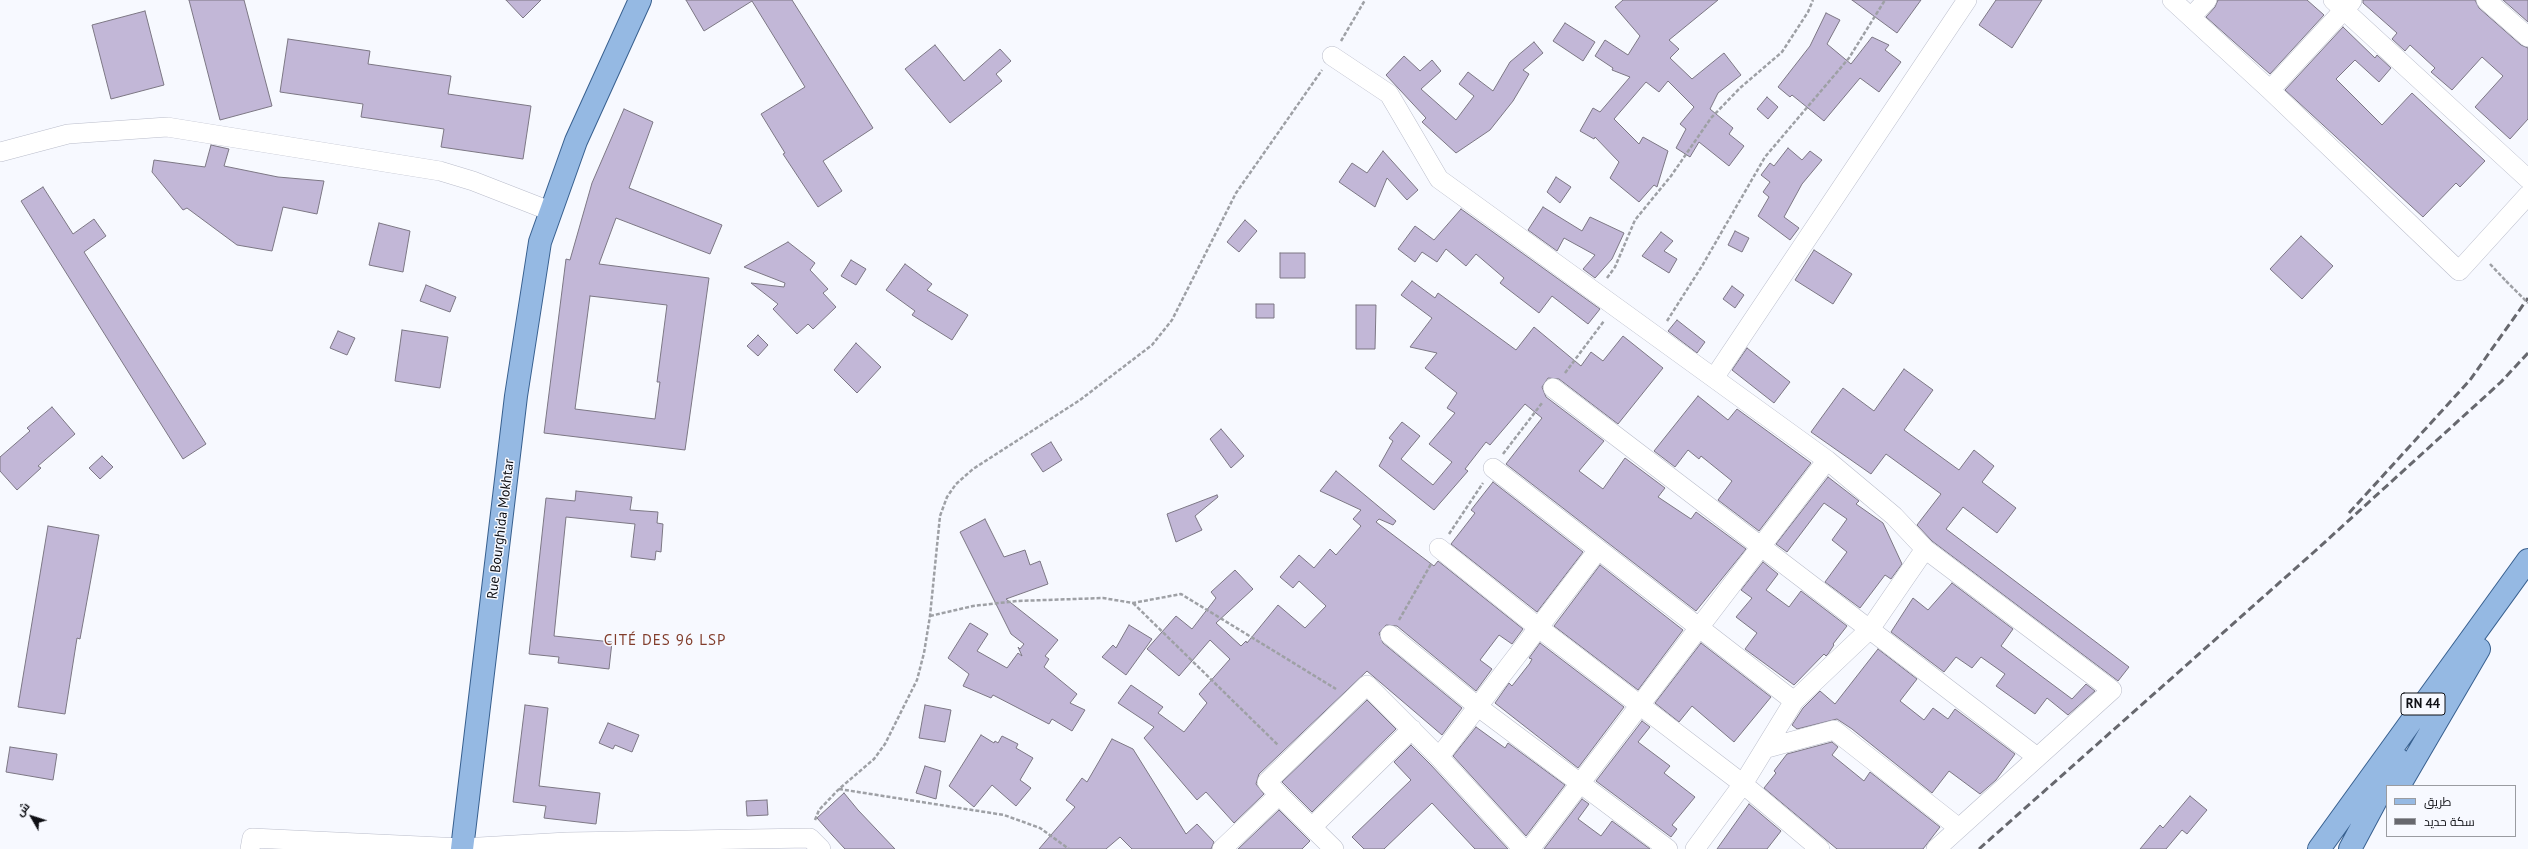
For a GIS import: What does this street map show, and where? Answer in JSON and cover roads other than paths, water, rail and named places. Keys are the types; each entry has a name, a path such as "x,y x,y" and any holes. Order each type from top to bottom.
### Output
{"main road":[{"name":"Rue Bourghida Mokhtar","path":"462,849 516,396 540,242 579,134 640,0"},
{"name":"RN 44","path":"2319,849 2528,560"},
{"path":"2400,785 2481,645 2528,573"},
{"path":"2350,849 2401,754 2470,640"},
{"path":"2366,849 2386,811"}],"street":[{"path":"1714,378 1967,0"},
{"path":"2172,0 2192,16 2459,272 2528,195"},
{"path":"2192,16 2207,0"},
{"path":"2486,0 2528,37"},
{"path":"2270,90 2344,3 2528,179"},
{"path":"1332,56 1389,94 1439,179 1827,460 1894,516 1925,549 2112,690 1936,849"},
{"path":"0,152 68,134 167,127 440,171 473,181 550,211"},
{"path":"1553,388 1761,545 2037,757"},
{"path":"1530,849 1827,460"},
{"path":"1492,468 1794,701"},
{"path":"1440,548 1539,628 1743,784 1820,849"},
{"path":"1695,849 1743,784 1767,748 1794,701 1870,629 1925,549"},
{"path":"1440,757 1477,706 1598,550"},
{"path":"1390,635 1477,706 1579,784 1668,849"},
{"path":"1412,729 1322,841 1267,782 1367,685 1412,729 1440,757 1523,849"},
{"path":"1767,748 1834,730 1959,828"},
{"path":"1222,849 1279,795"},
{"path":"250,849 252,838 462,849 566,846 812,845"}],"railway":[{"path":"2349,513 2470,380 2528,298"},
{"path":"1979,849 2314,552 2501,382 2528,353"}],"district":[{"name":"CITÉ DES 96 LSP","path":"665,641"}]}
